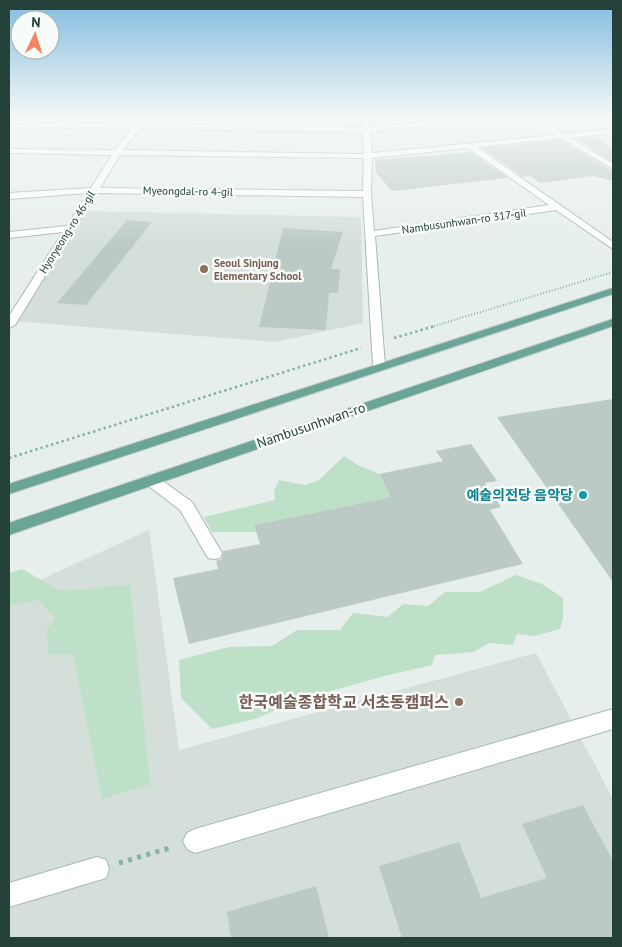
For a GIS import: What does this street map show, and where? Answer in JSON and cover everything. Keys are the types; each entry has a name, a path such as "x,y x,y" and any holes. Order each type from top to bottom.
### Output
{"main road":[{"path":"9,488 613,291"},
{"name":"Nambusunhwan-ro","path":"9,529 613,322"}],"street":[{"name":"Hyoryeong-ro 46-gil","path":"9,325 112,160"},
{"path":"368,160 367,194 379,366"},
{"path":"490,160 613,246"},
{"path":"602,160 613,167"},
{"name":"Myeongdal-ro 4-gil","path":"9,196 94,190 367,194"},
{"name":"Nambusunhwan-ro 317-gil","path":"371,234 557,207"},
{"path":"9,235 70,228"},
{"path":"151,480 186,506 214,554"},
{"path":"195,841 613,720"},
{"path":"9,895 97,869"}],"path":[{"path":"9,458 613,272"},
{"path":"97,869 195,841"}],"shaded area":[{"name":"Seoul Sinjung Elementary School","path":"84,211 361,217 363,323 275,342 12,321"},
{"name":"한국예술종합학교 서초동캠퍼스","path":"149,530 179,750 536,653 613,799 613,938 9,938 9,594"}],"green space":[{"path":"344,456 358,465 379,474 391,497 254,525 256,532 212,532 204,517 275,500 274,491 279,480 305,485 319,480"},
{"path":"22,569 61,591 130,585 150,784 102,799 73,654 49,655 46,631 55,618 39,600 9,606 9,573"},
{"path":"516,575 542,584 563,598 563,617 560,629 534,636 517,634 513,645 489,643 474,652 435,655 432,665 302,699 255,719 212,729 181,698 179,660 229,647 272,646 297,630 340,630 353,613 388,617 403,604 428,606 445,592 480,592"}],"building":[{"path":"375,160 483,160 508,178 392,191 376,173"},
{"path":"499,160 595,160 613,171 613,181 593,176 540,183 530,176 523,177"},
{"path":"127,220 152,222 86,305 57,303"},
{"path":"283,228 343,232 331,269 340,269 338,293 329,293 326,330 259,327"},
{"name":"예술의전당 음악당","path":"613,399 613,582 497,417"},
{"path":"471,444 497,481 485,483 501,507 490,510 523,564 189,644 173,578 218,569 216,561 222,559 223,551 260,544 254,525 391,497 379,474 443,461 436,451"},
{"path":"583,805 613,861 613,938 402,938 379,866 459,842 481,898 547,878 522,824"},
{"path":"316,886 329,938 231,938 227,912"}],"place":[{"name":"Seoul Sinjung Elementary School","path":"204,269"},
{"name":"예술의전당 음악당","path":"583,495"},
{"name":"한국예술종합학교 서초동캠퍼스","path":"459,702"}]}
